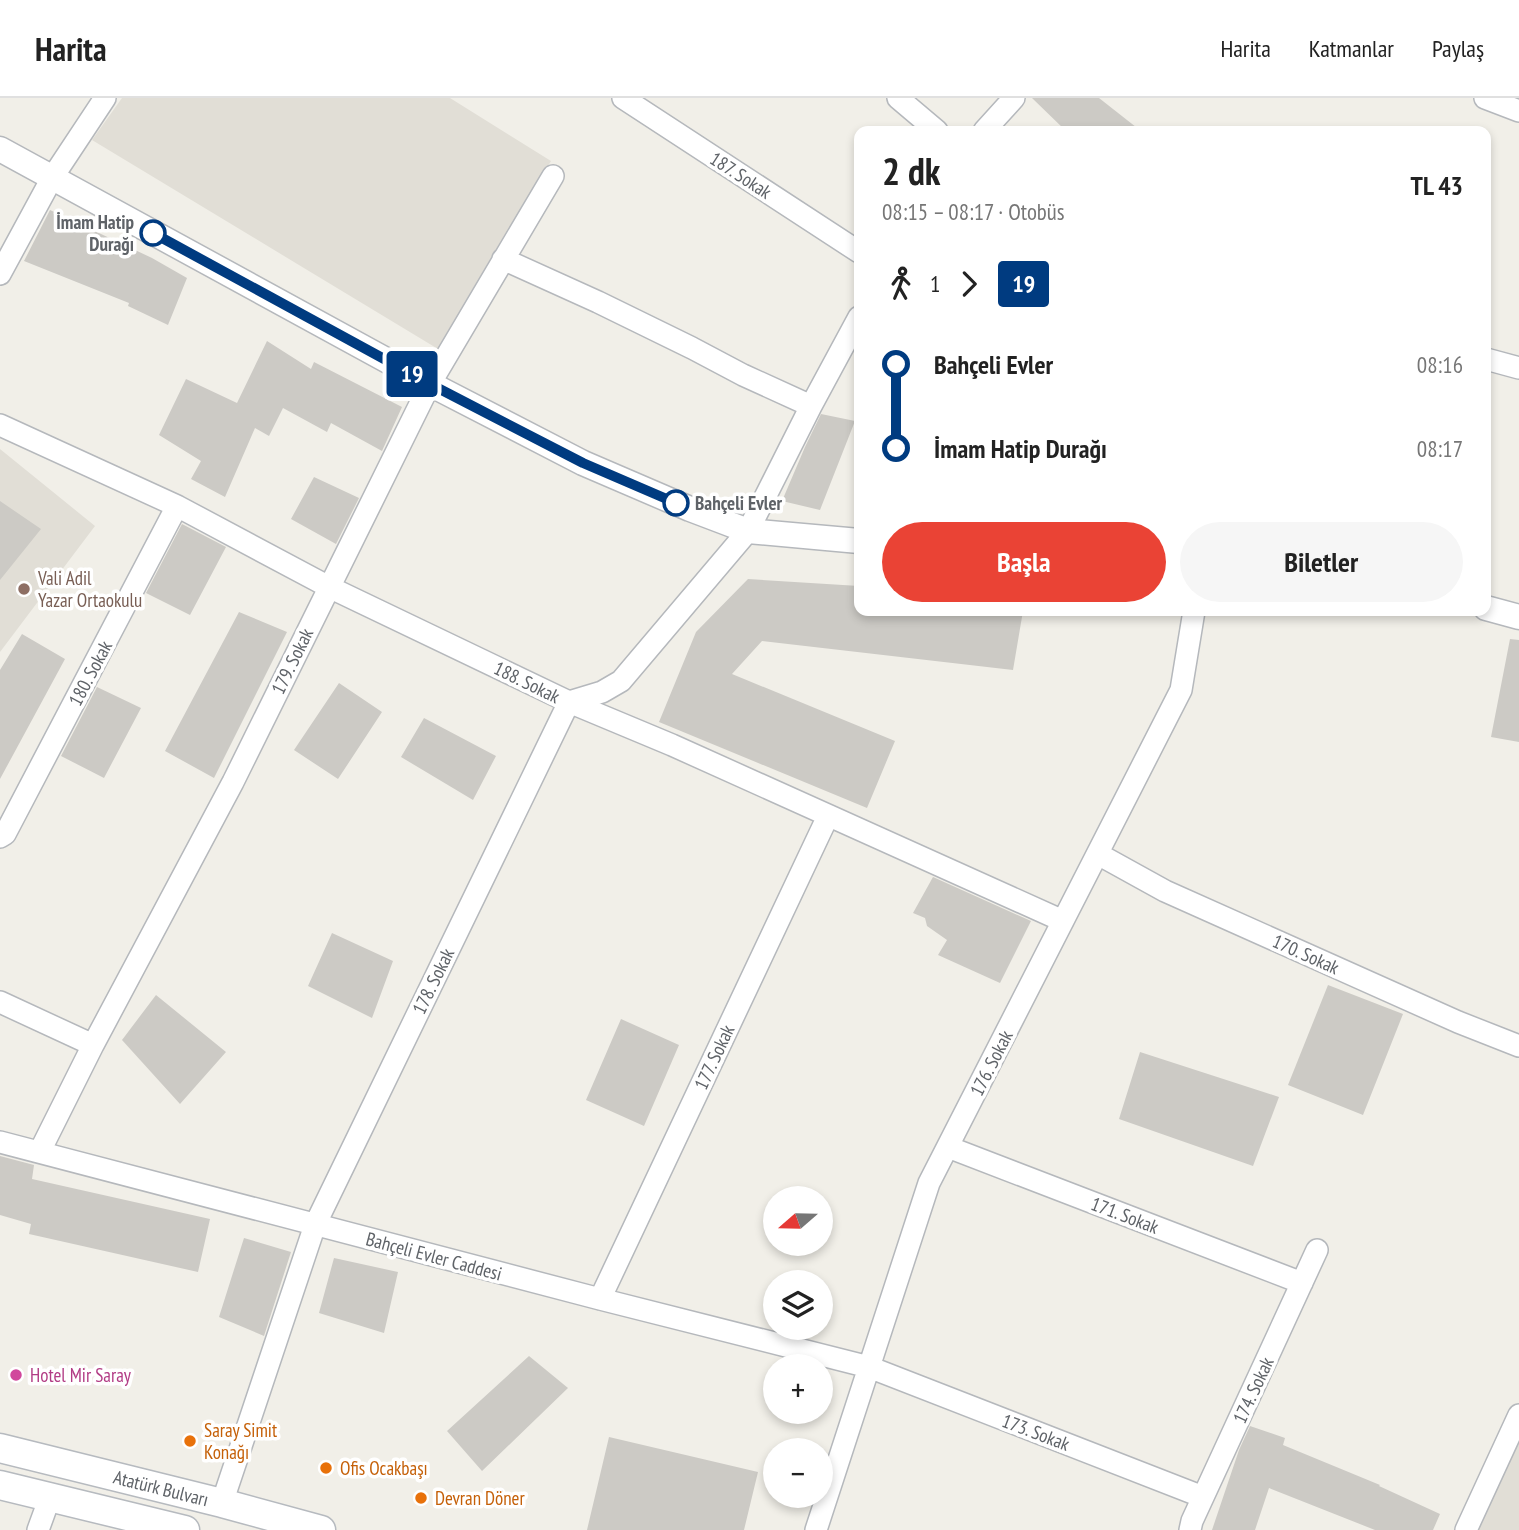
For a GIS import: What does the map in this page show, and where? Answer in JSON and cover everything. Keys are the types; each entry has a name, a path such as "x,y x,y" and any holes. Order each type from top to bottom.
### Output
{"main road":[{"name":"Atatürk Bulvarı","path":"0,1448 321,1530"},
{"name":"Atatürk Bulvarı","path":"0,1485 185,1530"}],"street":[{"path":"0,274 52,178 104,98"},
{"name":"187. Sokak","path":"623,98 854,249"},
{"path":"898,98 931,126"},
{"path":"989,126 1014,98"},
{"path":"1485,98 1519,111"},
{"path":"0,149 430,384 583,463 748,531 854,541"},
{"name":"179. Sokak","path":"40,1151 93,1045 233,782 430,384 552,176"},
{"path":"503,260 598,302 743,375 811,405"},
{"path":"569,702 602,692 621,681 748,531 854,326"},
{"path":"1491,360 1519,368"},
{"name":"188. Sokak","path":"0,425 177,506 329,587 569,702 1063,921"},
{"name":"180. Sokak","path":"0,837 5,834 177,506"},
{"path":"1491,609 1519,616"},
{"name":"176. Sokak","path":"816,1530 929,1184 1181,690 1193,616"},
{"name":"178. Sokak","path":"222,1503 315,1224 569,702"},
{"name":"177. Sokak","path":"600,1299 828,816"},
{"name":"170. Sokak","path":"1098,854 1165,891 1458,1023 1519,1046"},
{"path":"1,997 93,1045"},
{"name":"Bahçeli Evler Caddesi","path":"0,1142 869,1367"},
{"name":"171. Sokak","path":"948,1147 1301,1283"},
{"name":"174. Sokak","path":"1190,1530 1317,1250"},
{"name":"173. Sokak","path":"869,1367 1203,1497"},
{"path":"1466,1530 1519,1415"},
{"path":"38,1530 50,1497"}],"shaded area":[{"path":"122,98 450,98 551,161 438,349 92,140"},
{"name":"Vali Adil Yazar Ortaokulu","path":"0,449 95,526 0,652"},
{"path":"1519,1435 1519,1530 1478,1530"}],"building":[{"path":"1032,98 1099,98 1135,126 1061,126"},
{"path":"50,210 152,258 187,278 168,325 128,306 129,303 24,261"},
{"path":"267,341 311,369 314,362 402,407 382,451 331,423 327,432 283,408 269,436 255,428 225,497 191,479 201,461 159,435 186,379 237,403"},
{"path":"821,414 854,421 820,510 782,501"},
{"path":"314,477 359,498 336,544 291,519"},
{"path":"0,501 41,529 0,580"},
{"path":"182,524 226,547 190,615 146,593"},
{"path":"748,579 854,586 854,616 1022,616 1013,670 762,641 732,674 895,741 867,808 659,722 696,632"},
{"path":"239,612 287,632 214,778 165,751"},
{"path":"22,634 65,659 0,779 0,670"},
{"path":"1510,639 1519,640 1519,742 1491,737"},
{"path":"339,683 382,712 338,779 294,750"},
{"path":"97,687 141,708 104,778 61,756"},
{"path":"424,718 496,756 473,800 401,757"},
{"path":"933,877 1031,921 1000,983 938,955 947,940 927,926 925,918 913,913"},
{"path":"332,933 393,961 372,1018 308,986"},
{"path":"1328,985 1403,1014 1363,1115 1288,1085"},
{"path":"156,995 226,1052 180,1104 122,1040"},
{"path":"621,1019 679,1045 644,1126 586,1100"},
{"path":"1140,1052 1279,1097 1253,1166 1119,1119"},
{"path":"0,1156 34,1165 32,1179 210,1219 198,1272 29,1234 31,1224 0,1215"},
{"path":"244,1238 291,1252 264,1336 219,1317"},
{"path":"334,1258 398,1272 384,1333 319,1313"},
{"path":"529,1356 568,1388 482,1471 447,1431"},
{"path":"1250,1426 1285,1438 1283,1445 1380,1485 1440,1514 1433,1530 1375,1530 1269,1488 1255,1530 1212,1530"},
{"path":"609,1437 758,1472 744,1530 587,1530"}],"bus line":[{"name":"19","path":"153,233 430,384 583,463 676,503"}],"place":[{"name":"İmam Hatip Durağı","path":"153,233"},
{"name":"Bahçeli Evler","path":"676,503"},
{"name":"Vali Adil Yazar Ortaokulu","path":"24,589"},
{"name":"Hotel Mir Saray","path":"16,1375"},
{"name":"Saray Simit Konağı","path":"190,1441"},
{"name":"Ofis Ocakbaşı","path":"326,1468"},
{"name":"Devran Döner","path":"421,1498"}]}
